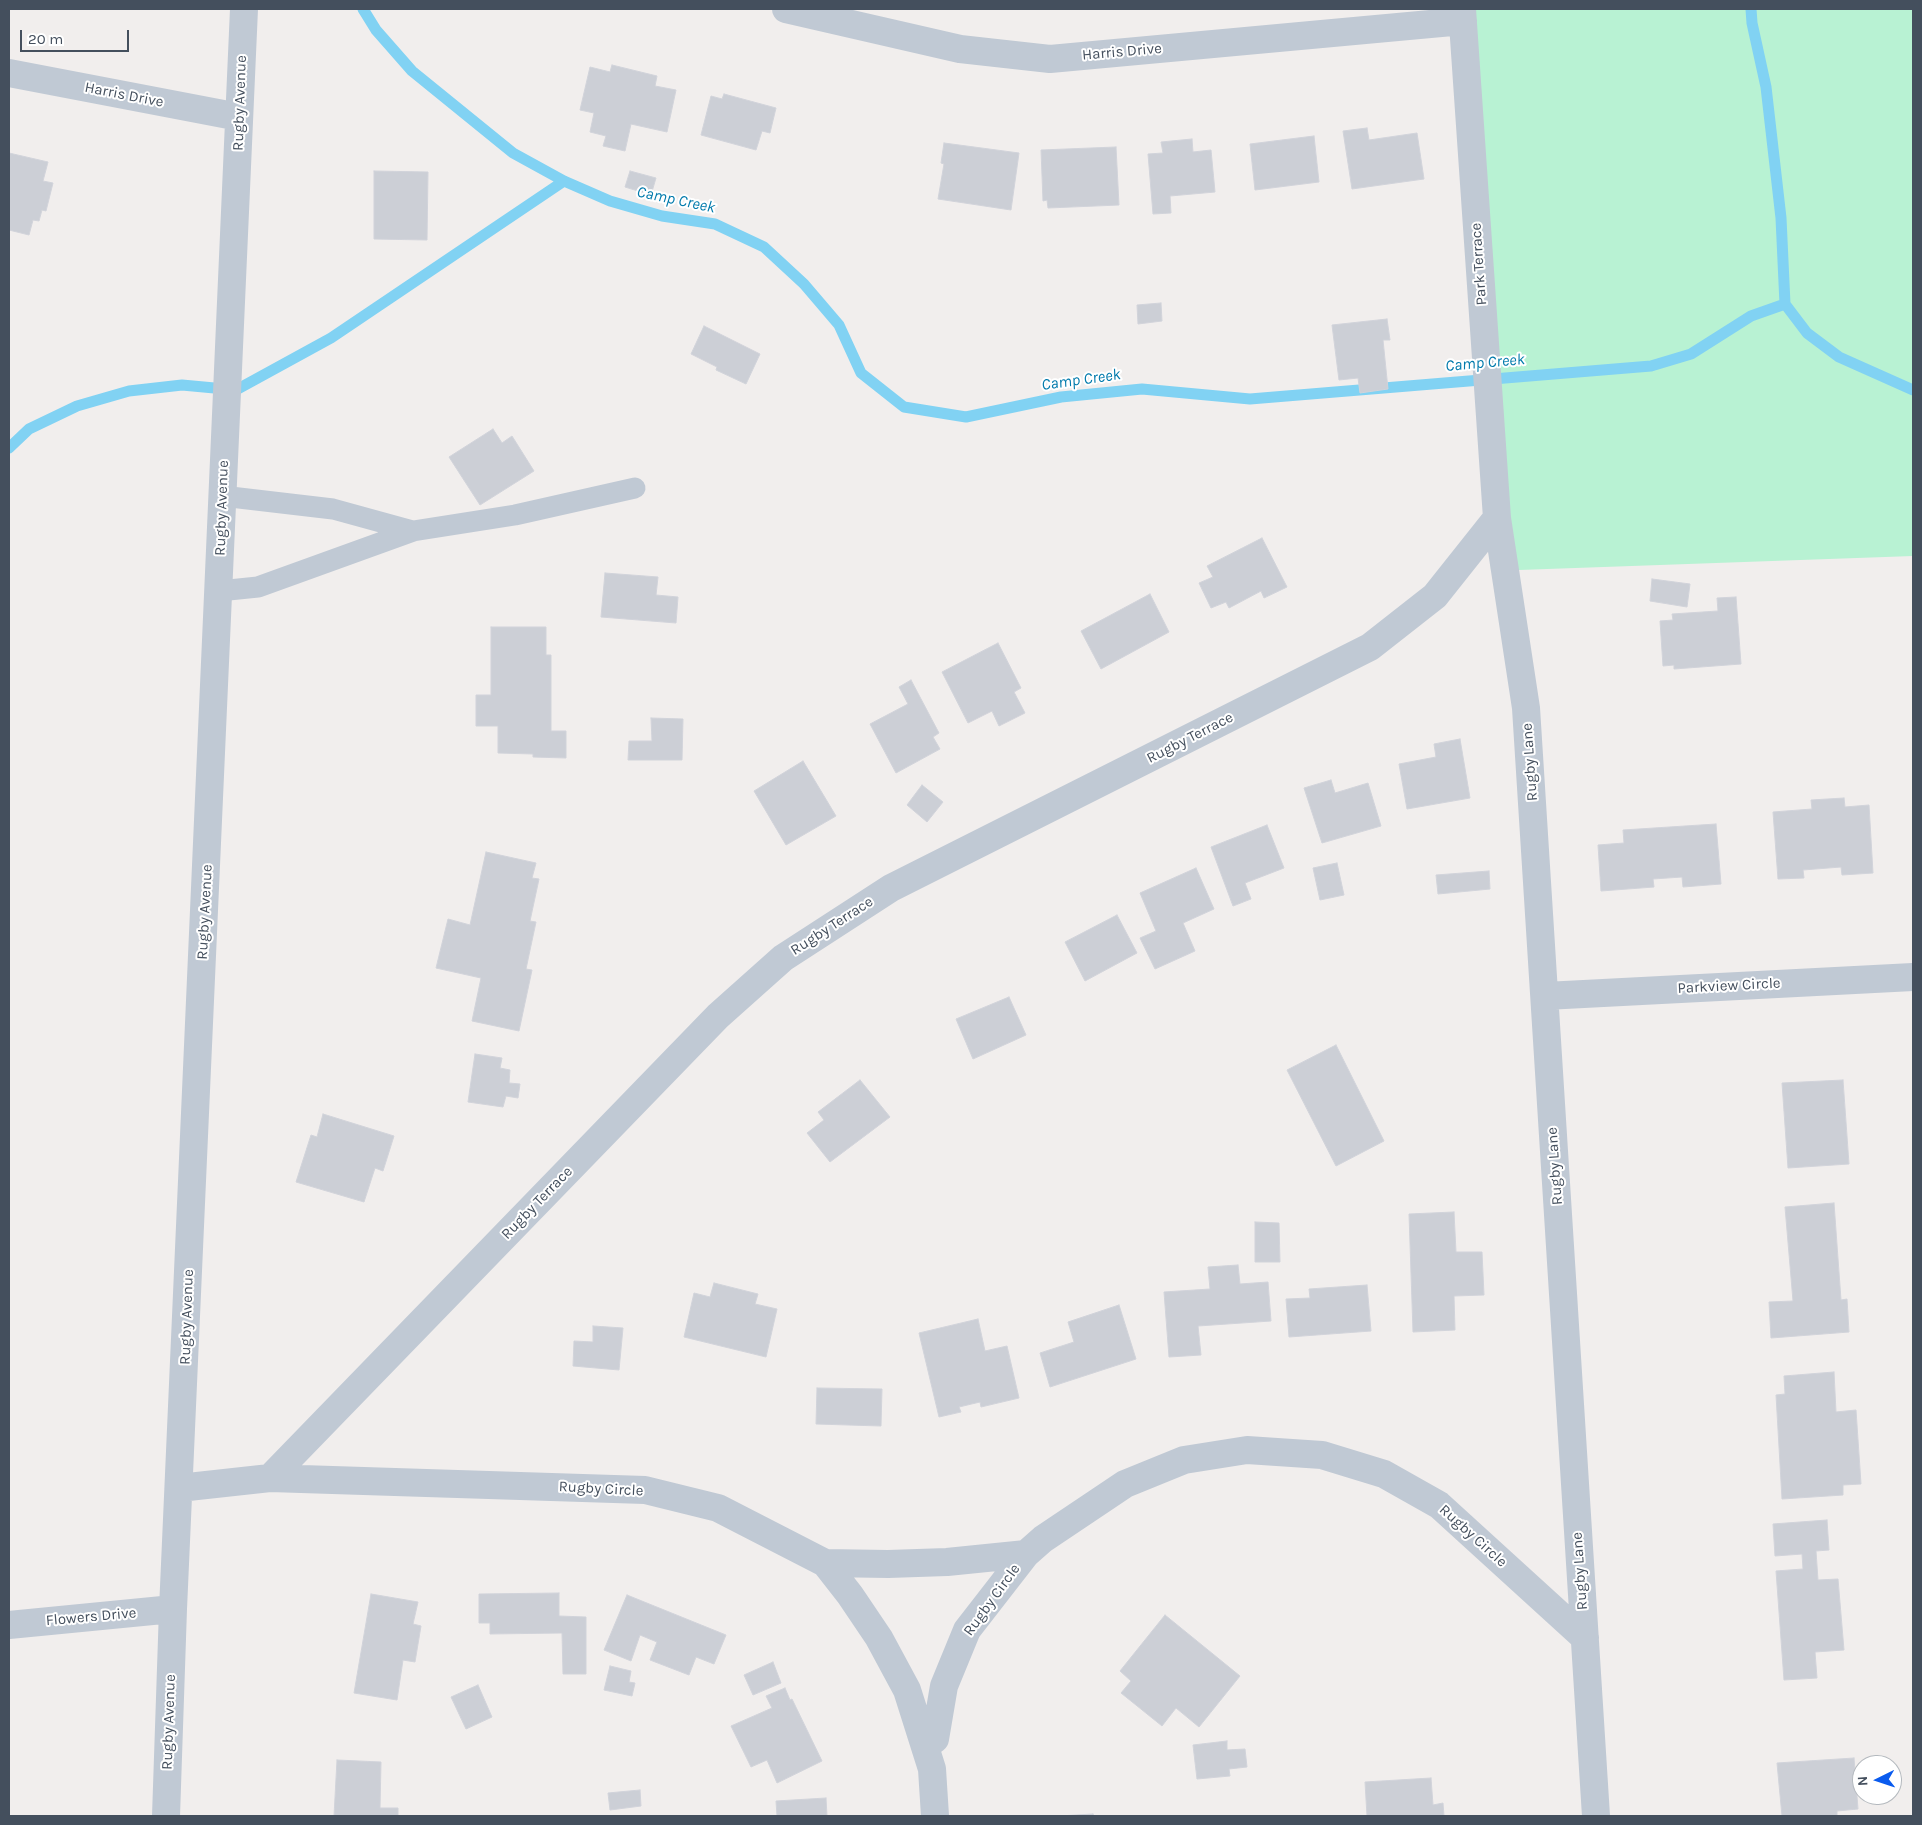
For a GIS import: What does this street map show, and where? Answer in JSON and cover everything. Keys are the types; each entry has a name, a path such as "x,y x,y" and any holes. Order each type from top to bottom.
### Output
{"street":[{"name":"Rugby Avenue","path":"166,1816 244,9"},
{"name":"Harris Drive","path":"786,9 960,49 1050,59 1463,15"},
{"name":"Park Terrace","path":"1463,15 1497,518"},
{"name":"Harris Drive","path":"9,73 239,117"},
{"name":"Rugby Lane","path":"1497,518 1526,708 1596,1816"},
{"name":"Rugby Terrace","path":"270,1478 718,1016 783,958 891,888 1370,647 1435,596 1497,518"},
{"name":"Parkview Circle","path":"1544,996 1913,977"},
{"name":"Rugby Circle","path":"179,1488 270,1478 645,1490 718,1508 824,1563 850,1595 879,1638 907,1690 926,1746 935,1739 944,1686 967,1630 1026,1554 1043,1539 1124,1484 1184,1460 1247,1450 1322,1455 1384,1474 1439,1504 1584,1638"},
{"path":"824,1563 888,1564 947,1562 1026,1554"},
{"name":"Flowers Drive","path":"9,1625 174,1609"},
{"path":"926,1746 932,1769 935,1816"}],"lane":[{"path":"219,591 258,587 413,531 515,515 635,488"},
{"path":"222,496 333,509 413,531"}],"green space":[{"path":"1472,9 1913,9 1913,556 1491,571"}],"building":[{"path":"612,65 657,76 655,86 676,90 667,132 631,124 625,151 603,146 606,136 590,132 594,113 580,110 590,67 610,72"},
{"path":"724,94 776,108 770,133 762,131 756,150 701,135 711,96 722,99"},
{"path":"1367,128 1369,140 1417,133 1424,179 1352,189 1343,131"},
{"path":"1314,136 1319,182 1255,190 1250,144"},
{"path":"1192,139 1193,152 1211,150 1215,192 1170,196 1171,213 1153,214 1148,154 1163,153 1161,142"},
{"path":"944,143 1019,153 1011,210 938,199 944,164 941,163"},
{"path":"1116,147 1119,205 1048,208 1047,200 1043,201 1041,150"},
{"path":"9,153 48,162 43,181 53,183 46,211 42,210 39,221 33,220 29,235 9,230"},
{"path":"374,171 428,172 427,240 374,239"},
{"path":"630,171 656,178 651,195 625,187"},
{"path":"1161,303 1162,321 1138,324 1137,305"},
{"path":"1387,319 1390,340 1383,340 1388,389 1360,393 1358,378 1339,380 1332,325"},
{"path":"704,326 760,354 746,384 716,370 717,367 691,354"},
{"path":"493,429 502,443 512,436 534,471 480,505 449,457"},
{"path":"1262,538 1287,587 1264,598 1261,591 1229,608 1226,602 1211,608 1199,583 1213,577 1207,566"},
{"path":"605,573 658,577 656,595 678,597 676,623 601,617"},
{"path":"1652,579 1690,584 1687,607 1650,601"},
{"path":"1150,594 1169,632 1101,669 1081,631"},
{"path":"1736,597 1741,664 1674,669 1674,665 1663,666 1660,621 1673,620 1672,614 1718,611 1717,598"},
{"path":"491,627 546,627 546,655 551,655 551,731 566,731 566,758 533,757 533,754 498,753 498,726 476,726 476,695 491,695"},
{"path":"998,643 1021,688 1014,692 1025,713 999,726 992,711 968,723 942,672"},
{"path":"911,680 939,733 933,737 940,749 896,773 870,724 908,704 899,687"},
{"path":"651,718 683,719 682,760 628,760 629,741 652,741"},
{"path":"1460,739 1470,798 1407,809 1399,764 1436,757 1434,744"},
{"path":"803,761 836,816 786,845 754,791"},
{"path":"1331,780 1335,793 1368,783 1381,826 1322,843 1304,788"},
{"path":"922,785 943,802 927,822 907,805"},
{"path":"1844,798 1845,807 1869,805 1873,873 1842,875 1841,867 1803,870 1804,878 1778,879 1773,812 1812,809 1811,800"},
{"path":"1716,824 1721,884 1683,887 1682,877 1653,879 1654,887 1601,891 1598,845 1624,843 1623,830"},
{"path":"1267,825 1284,868 1245,883 1251,899 1233,906 1211,847"},
{"path":"486,852 536,863 532,878 539,879 530,921 536,922 526,969 532,970 519,1031 472,1021 481,978 436,968 448,919 470,925"},
{"path":"1337,863 1344,895 1320,900 1313,868"},
{"path":"1196,868 1214,909 1183,923 1195,951 1155,969 1140,938 1156,931 1140,893"},
{"path":"1489,871 1490,889 1438,894 1436,875"},
{"path":"1117,915 1137,953 1085,981 1065,942"},
{"path":"1009,997 1026,1035 973,1059 956,1019"},
{"path":"1336,1045 1384,1141 1336,1166 1287,1070"},
{"path":"475,1054 502,1058 500,1068 510,1070 509,1083 520,1084 518,1098 506,1096 503,1107 468,1102"},
{"path":"860,1080 890,1117 830,1162 807,1133 824,1120 818,1112"},
{"path":"1843,1080 1849,1164 1788,1168 1782,1083"},
{"path":"323,1114 394,1136 383,1171 375,1168 364,1202 296,1182 311,1135 317,1137"},
{"path":"1834,1203 1841,1300 1847,1299 1849,1332 1771,1338 1769,1302 1793,1301 1785,1207"},
{"path":"1454,1212 1456,1252 1482,1252 1484,1295 1454,1296 1455,1330 1413,1332 1409,1214"},
{"path":"1255,1222 1279,1223 1280,1262 1255,1262"},
{"path":"1238,1265 1240,1284 1268,1282 1271,1321 1198,1326 1201,1355 1169,1357 1164,1292 1210,1289 1208,1267"},
{"path":"714,1283 758,1294 755,1304 777,1309 766,1357 684,1337 694,1293 710,1297"},
{"path":"1367,1285 1371,1331 1289,1337 1286,1299 1310,1298 1309,1289"},
{"path":"1119,1305 1136,1359 1050,1387 1040,1353 1074,1342 1068,1322"},
{"path":"978,1319 985,1351 1007,1346 1019,1398 981,1407 980,1402 959,1407 961,1412 939,1417 919,1333"},
{"path":"593,1326 623,1328 619,1370 573,1366 574,1341 593,1342"},
{"path":"1834,1372 1836,1412 1856,1410 1861,1484 1843,1485 1843,1495 1782,1499 1776,1395 1785,1394 1784,1376"},
{"path":"817,1388 882,1389 881,1426 816,1424"},
{"path":"1827,1520 1829,1550 1816,1551 1818,1580 1838,1579 1844,1650 1815,1652 1817,1678 1784,1680 1776,1571 1803,1569 1802,1554 1775,1556 1773,1524"},
{"path":"559,1593 559,1616 586,1617 586,1674 563,1674 562,1633 490,1634 490,1623 479,1623 479,1594"},
{"path":"371,1594 418,1602 413,1624 421,1626 415,1662 403,1660 397,1700 354,1693"},
{"path":"627,1595 726,1635 714,1664 696,1657 689,1675 650,1660 657,1642 640,1635 631,1661 604,1650"},
{"path":"1165,1615 1240,1676 1199,1727 1176,1708 1162,1726 1121,1693 1131,1681 1120,1671"},
{"path":"773,1662 781,1683 753,1695 744,1675"},
{"path":"610,1666 631,1671 629,1682 635,1683 632,1696 604,1690"},
{"path":"478,1685 492,1717 466,1729 451,1697"},
{"path":"785,1688 822,1761 777,1783 767,1760 751,1767 731,1726 772,1708 766,1696"},
{"path":"1227,1741 1227,1750 1245,1749 1247,1767 1229,1769 1230,1776 1197,1779 1193,1745"},
{"path":"1852,1758 1852,1805 1858,1805 1858,1809 1837,1811 1837,1816 1782,1816 1777,1763"},
{"path":"337,1760 381,1762 380,1808 398,1808 398,1816 334,1816"},
{"path":"1431,1778 1433,1805 1443,1803 1444,1816 1367,1816 1365,1782"},
{"path":"640,1790 641,1806 610,1810 608,1793"},
{"path":"826,1798 827,1816 777,1816 776,1801"},
{"path":"1093,1814 1094,1816 1059,1816"}],"waterway":[{"name":"Camp Creek","path":"363,9 376,30 412,71 513,153 564,181 610,201 662,216 715,224 764,247 804,284 839,325 861,373 904,407 966,417 1061,397 1142,389 1250,399 1651,366 1691,354 1751,316 1785,304"},
{"path":"1751,9 1752,23 1766,87 1781,218 1785,304"},
{"path":"9,448 29,429 77,406 129,391 182,385 236,390 331,338 564,181"},
{"name":"Camp Creek","path":"1785,304 1807,333 1839,357 1913,390"}]}
